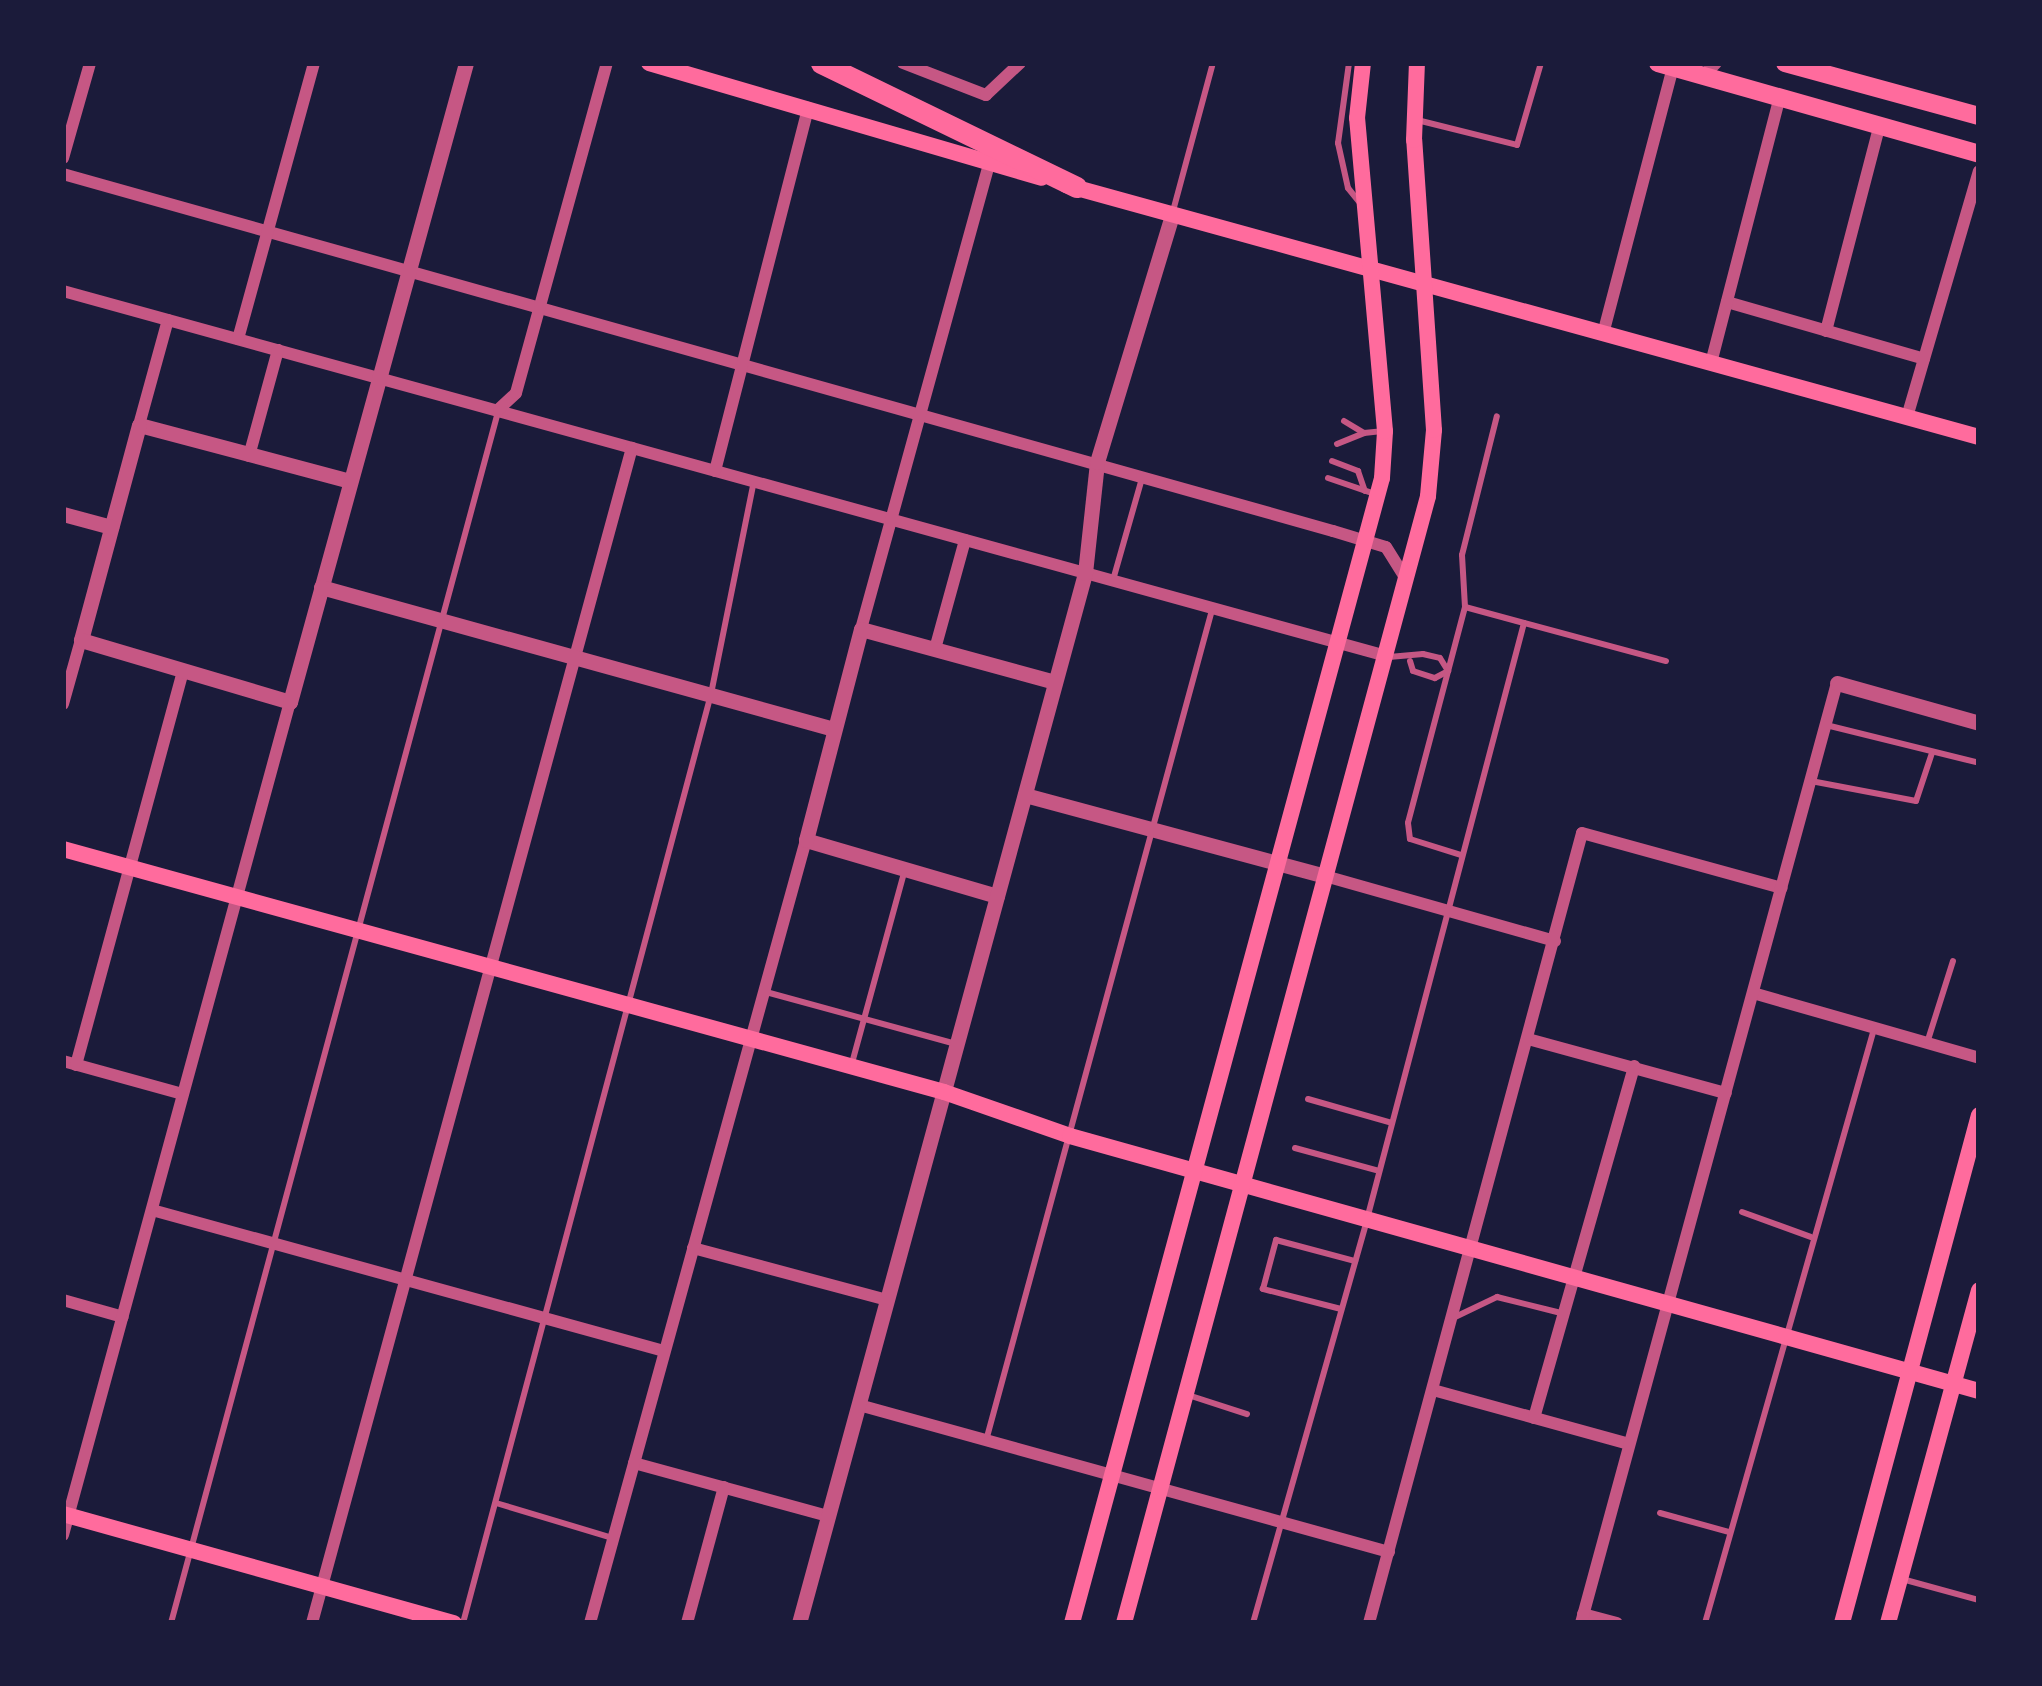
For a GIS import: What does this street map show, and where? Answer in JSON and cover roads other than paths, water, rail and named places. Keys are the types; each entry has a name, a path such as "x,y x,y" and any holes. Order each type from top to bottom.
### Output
{"highway":[{"path":"821,63 1076,187"}],"main road":[{"path":"649,63 989,164 1979,437"},
{"path":"1072,1623 1365,541 1385,431 1357,118 1363,63"},
{"path":"1124,1623 1428,496 1434,430 1413,119 1417,63"},
{"path":"1785,63 1979,116"},
{"path":"1665,65 1710,70 1780,97 1979,154"},
{"path":"63,849 944,1092 1070,1136 1979,1391"},
{"path":"1842,1623 1979,1115"},
{"path":"1888,1623 1979,1290"},
{"path":"66,1515 454,1623"}],"street":[{"path":"63,158 90,63"},
{"path":"238,339 314,63"},
{"path":"63,1535 466,63"},
{"path":"500,409 515,393 608,63"},
{"path":"903,63 986,94 1020,63"},
{"path":"1604,334 1665,65"},
{"path":"1711,363 1780,97"},
{"path":"715,470 808,108"},
{"path":"1826,331 1880,124"},
{"path":"590,1623 989,164"},
{"path":"1907,417 1979,171"},
{"path":"63,174 921,410 1365,541 1400,559 1405,578"},
{"path":"799,1623 1085,572 1096,462 1172,214"},
{"path":"63,291 1383,656"},
{"path":"1727,302 1924,359"},
{"path":"63,704 168,320"},
{"path":"249,456 278,350"},
{"path":"139,425 350,481"},
{"path":"312,1623 632,448"},
{"path":"63,514 111,527"},
{"path":"935,649 965,539"},
{"path":"322,587 834,729"},
{"path":"861,629 1055,682"},
{"path":"81,640 290,702"},
{"path":"183,672 70,1063 183,1094"},
{"path":"1617,1623 1582,1618 1837,683 1979,723"},
{"path":"1025,795 1555,940"},
{"path":"1370,1623 1582,833 1782,888"},
{"path":"806,840 997,896"},
{"path":"1754,993 1979,1058"},
{"path":"1528,1039 1726,1093"},
{"path":"1534,1418 1634,1066"},
{"path":"152,1210 664,1351"},
{"path":"693,1248 886,1300"},
{"path":"63,1300 123,1317"},
{"path":"1433,1390 1629,1444"},
{"path":"859,1405 1389,1552"},
{"path":"634,1463 828,1516"},
{"path":"687,1623 724,1487"}],"lane":[{"path":"1172,214 1213,63"},
{"path":"1348,63 1338,143 1348,188 1366,209"},
{"path":"1413,119 1517,145 1541,63"},
{"path":"171,1623 500,409"},
{"path":"1461,855 1410,839 1408,824 1466,607 1462,555 1497,416"},
{"path":"1344,422 1364,433"},
{"path":"1337,444 1385,431"},
{"path":"1332,461 1358,471 1371,493"},
{"path":"1113,580 1142,475"},
{"path":"1328,478 1371,493"},
{"path":"464,1623 711,694 754,482"},
{"path":"1466,607 1666,661"},
{"path":"986,1441 1213,608"},
{"path":"1252,1623 1367,1219 1524,623"},
{"path":"1383,656 1410,661 1432,656 1448,671"},
{"path":"1410,661 1413,671 1435,678 1448,671"},
{"path":"1826,725 1979,763"},
{"path":"1811,781 1916,800 1932,753"},
{"path":"851,1066 904,870"},
{"path":"1927,1043 1952,961"},
{"path":"763,991 957,1045"},
{"path":"1705,1623 1782,1334 1874,1029"},
{"path":"1308,1099 1392,1123"},
{"path":"1295,1148 1379,1171"},
{"path":"1742,1212 1811,1237"},
{"path":"1341,1309 1263,1289 1276,1240 1355,1261"},
{"path":"1453,1318 1497,1297 1564,1314"},
{"path":"1185,1394 1247,1414"},
{"path":"496,1502 614,1538"},
{"path":"1660,1513 1730,1532"},
{"path":"1900,1578 1979,1600"}]}
